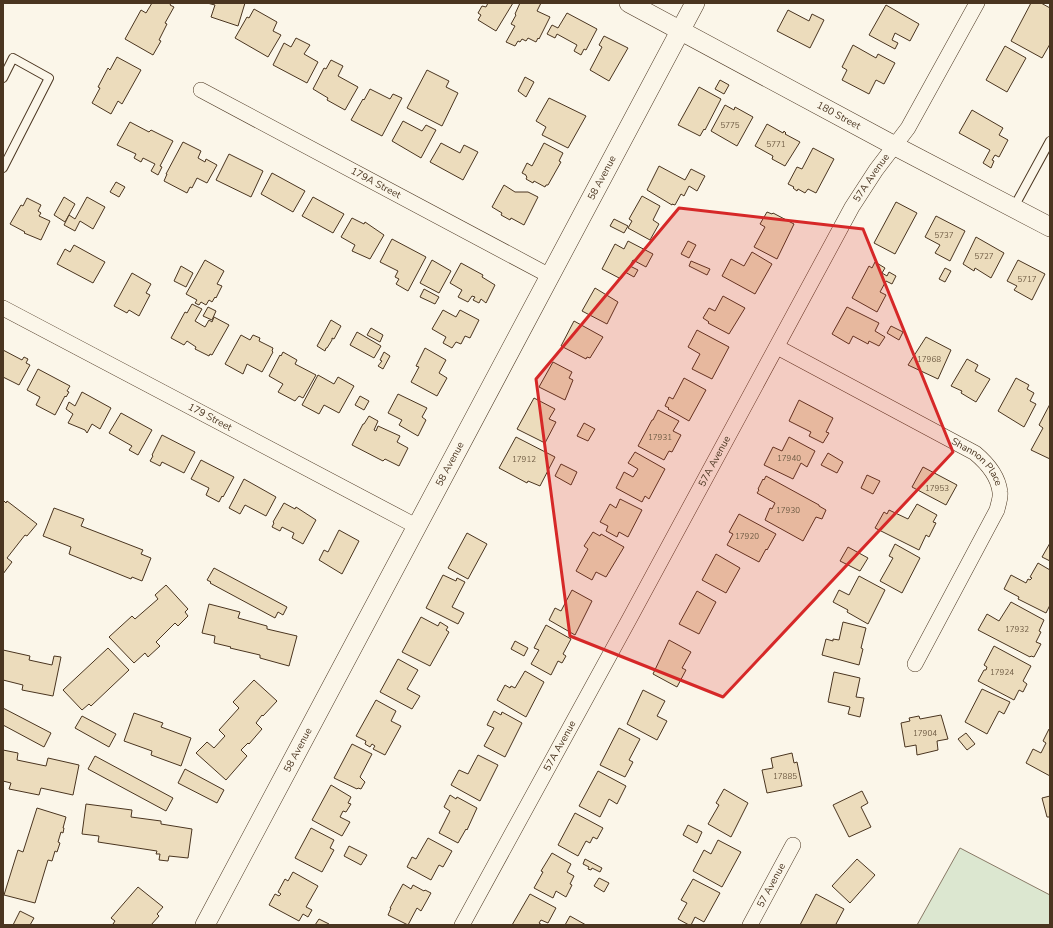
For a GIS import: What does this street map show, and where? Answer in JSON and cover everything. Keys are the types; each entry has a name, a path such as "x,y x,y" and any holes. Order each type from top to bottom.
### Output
{"street":[{"name":"180 Street","path":"629,3 895,146 1050,227"},
{"name":"58 Avenue","path":"205,925 695,3"},
{"name":"57A Avenue","path":"462,925 852,207 865,186 910,124 977,3"},
{"name":"179A Street","path":"200,90 550,276"},
{"name":"179 Street","path":"3,308 416,526"},
{"name":"Shannon Place","path":"777,347 975,453 987,462 995,475 1000,492 997,510 915,664"},
{"name":"57 Avenue","path":"750,925 793,845"}],"lane":[{"path":"3,78 13,58 49,78 3,168"},
{"path":"1014,207 1050,141"}],"highlighted area":[{"path":"679,208 863,229 953,452 723,697 570,636 536,379"}],"green space":[{"path":"960,848 1050,895 1050,925 917,925"}],"building":[{"path":"152,3 171,3 170,5 174,7 165,23 167,24 159,40 161,41 153,55 125,39 141,10 146,13"},
{"path":"207,3 245,3 238,26 211,17 215,5"},
{"path":"488,3 513,3 496,31 478,20 481,15 478,13 482,6 486,7"},
{"path":"520,3 541,3 537,11 550,17 536,42 528,38 526,41 522,39 520,42 518,41 515,46 506,42 515,26 511,24"},
{"path":"1031,3 1041,3 1050,8 1050,44 1042,58 1011,41"},
{"path":"886,5 919,24 910,41 895,33 892,40 898,43 895,49 869,35"},
{"path":"254,9 277,22 273,31 281,35 268,57 235,38 247,17 249,18"},
{"path":"788,10 809,21 812,14 824,20 810,48 777,31"},
{"path":"567,13 597,29 586,50 584,49 581,55 574,51 577,45 557,34 555,38 547,34 552,25 558,28"},
{"path":"604,36 628,48 609,81 590,70 602,47 599,45"},
{"path":"296,38 310,45 304,54 318,62 307,83 273,65 284,43 291,47"},
{"path":"853,45 876,58 878,54 895,63 884,84 876,80 869,94 842,80 847,70 842,67"},
{"path":"1005,46 1026,58 1007,92 986,80"},
{"path":"117,57 141,70 122,104 118,101 111,114 92,103 108,68 110,70"},
{"path":"331,60 343,66 338,76 358,87 345,110 327,100 328,98 313,89 324,68 326,69"},
{"path":"427,70 449,81 446,87 458,93 442,126 407,108"},
{"path":"525,77 534,82 526,97 518,91"},
{"path":"720,80 729,85 724,94 715,89"},
{"path":"699,87 721,99 705,130 704,129 700,136 678,125"},
{"path":"370,89 390,99 393,94 402,98 382,136 351,120"},
{"path":"549,98 586,116 568,148 542,135 546,127 536,121"},
{"path":"725,105 734,110 735,107 753,117 737,146 711,131"},
{"path":"972,110 1003,128 999,135 1008,140 999,157 995,155 992,160 994,161 991,168 983,163 990,150 959,133"},
{"path":"403,121 422,131 426,125 436,130 421,158 392,141"},
{"path":"130,122 149,132 151,130 173,141 160,166 162,167 158,175 151,171 155,164 143,158 141,162 134,158 136,154 117,145"},
{"path":"767,124 783,133 784,131 786,133 785,134 800,142 785,166 772,159 773,156 755,146"},
{"path":"183,142 201,151 198,158 205,162 206,159 217,165 207,183 197,178 192,188 190,187 187,193 164,181 166,174"},
{"path":"441,143 460,153 464,145 478,152 463,180 430,162"},
{"path":"544,143 563,153 559,161 561,162 548,185 545,187 534,181 533,183 526,179 526,175 522,173 527,163 532,166"},
{"path":"813,148 834,159 816,193 808,189 805,193 798,189 797,191 793,188 794,187 788,184 797,167 802,169"},
{"path":"229,154 263,171 251,197 216,180"},
{"path":"659,166 685,180 691,169 705,176 697,191 689,186 684,196 681,194 675,205 672,205 647,190"},
{"path":"272,173 305,191 293,212 261,194"},
{"path":"116,182 125,187 119,197 110,192"},
{"path":"504,185 515,192 528,192 538,197 524,225 511,218 510,220 501,215 502,213 492,207"},
{"path":"642,196 660,206 653,220 659,224 650,240 628,228 632,221 629,219"},
{"path":"64,197 75,204 65,222 54,215"},
{"path":"87,197 105,207 93,229 80,221 75,231 64,225 69,215 75,219"},
{"path":"313,197 344,214 333,233 302,216"},
{"path":"27,198 41,205 38,211 41,213 39,216 50,221 41,240 24,233 25,232 10,224"},
{"path":"896,202 917,213 895,254 874,243"},
{"path":"767,212 773,213 794,224 777,259 754,247 765,227 760,224"},
{"path":"936,216 965,231 950,261 935,253 940,245 925,237"},
{"path":"352,218 364,224 365,222 384,235 370,259 352,251 355,245 341,237"},
{"path":"614,219 628,226 624,233 610,226"},
{"path":"976,237 1004,253 991,278 975,268 974,271 963,264"},
{"path":"392,239 426,257 408,291 396,284 399,279 395,277 398,271 380,262"},
{"path":"628,241 653,254 646,267 633,260 630,266 638,270 634,277 625,272 621,279 602,269 615,244 624,249"},
{"path":"688,241 696,245 689,258 681,254"},
{"path":"74,245 105,262 93,283 57,264 65,249 70,252"},
{"path":"752,252 772,264 755,294 722,276 731,259 744,266"},
{"path":"205,260 224,271 217,284 222,286 216,298 215,297 212,302 209,300 206,305 201,302 199,305 195,303 197,300 186,294"},
{"path":"432,260 451,271 439,293 420,283"},
{"path":"1018,260 1045,274 1032,300 1014,290 1017,286 1007,281"},
{"path":"691,261 710,269 707,275 689,266"},
{"path":"875,262 885,268 882,273 887,276 889,272 896,276 892,284 886,281 880,292 886,295 877,312 852,298 869,266 872,268"},
{"path":"461,263 483,275 482,277 495,285 486,303 481,299 479,303 473,300 475,297 472,296 468,302 458,297 462,290 450,283"},
{"path":"181,266 193,273 186,287 174,281"},
{"path":"945,268 951,271 945,282 939,279"},
{"path":"132,273 151,284 146,293 150,295 139,316 129,310 127,313 114,306"},
{"path":"595,288 618,302 607,324 582,311"},
{"path":"424,289 439,297 435,304 420,297"},
{"path":"723,296 745,308 729,334 708,323 709,322 703,318 709,308 715,311"},
{"path":"192,304 202,309 195,321 205,327 209,320 212,322 214,317 229,325 212,355 210,354 209,356 195,349 196,347 187,341 184,345 171,338 185,312 187,313"},
{"path":"208,307 216,311 212,320 203,316"},
{"path":"847,307 879,323 875,331 885,337 879,346 869,341 868,344 853,336 849,344 832,334"},
{"path":"443,310 456,317 460,310 479,320 470,338 465,336 461,344 456,342 452,348 443,343 446,337 432,329"},
{"path":"331,320 341,326 325,351 317,346"},
{"path":"574,321 603,337 590,358 587,357 586,359 561,346"},
{"path":"891,326 903,332 899,340 887,333"},
{"path":"371,328 383,335 380,342 367,335"},
{"path":"697,330 729,347 712,379 692,369 700,354 688,347"},
{"path":"357,332 381,346 374,358 350,345"},
{"path":"241,335 250,340 253,335 260,338 259,341 273,348 273,352 262,372 247,364 243,374 225,364"},
{"path":"926,337 951,350 938,379 908,365"},
{"path":"425,348 446,360 439,373 447,378 437,396 411,382 419,367 416,366"},
{"path":"3,350 22,360 24,357 28,359 26,363 30,365 19,385 3,377"},
{"path":"283,352 297,360 295,364 316,375 303,398 299,396 295,401 278,392 283,384 269,376"},
{"path":"384,352 390,356 383,369 378,366 382,361 380,360"},
{"path":"967,359 978,365 975,371 990,379 976,402 961,393 962,391 951,386"},
{"path":"553,362 572,372 569,378 573,380 565,400 539,387"},
{"path":"38,369 70,386 67,391 69,392 66,397 65,396 55,415 36,405 40,397 27,390"},
{"path":"318,375 334,384 338,377 354,386 339,413 324,405 319,414 302,405"},
{"path":"684,378 706,390 689,421 665,406 669,397 673,399"},
{"path":"1016,378 1029,385 1027,389 1034,393 1030,401 1036,404 1024,427 998,411"},
{"path":"82,392 111,408 100,429 92,424 87,433 85,430 68,423 73,414 66,409 69,402 75,406"},
{"path":"398,394 427,408 422,417 426,420 418,436 399,425 402,420 388,413"},
{"path":"360,396 369,401 364,410 355,405"},
{"path":"534,398 555,409 549,419 556,422 545,443 517,429"},
{"path":"799,400 833,418 826,432 829,433 823,443 809,436 811,432 789,421"},
{"path":"1050,404 1050,459 1031,450 1043,428 1039,425"},
{"path":"658,410 679,421 673,431 681,435 672,452 669,451 664,460 638,446"},
{"path":"121,413 152,430 138,455 129,450 132,446 109,433"},
{"path":"369,416 378,421 374,430 376,431 378,426 400,436 397,442 408,448 399,466 385,459 383,461 352,445"},
{"path":"584,423 595,429 588,441 577,436"},
{"path":"162,435 195,452 184,473 162,462 160,466 150,461"},
{"path":"516,437 555,457 540,486 528,481 527,483 499,468"},
{"path":"789,437 815,451 807,467 801,463 793,479 764,465 773,447 782,451"},
{"path":"635,452 665,469 649,499 645,496 642,502 616,488 624,472 633,477 638,469 628,463"},
{"path":"828,453 843,462 837,473 821,465"},
{"path":"201,460 234,477 219,502 206,495 209,488 191,479"},
{"path":"561,464 577,472 571,485 555,476"},
{"path":"923,467 957,485 946,505 912,487"},
{"path":"867,475 880,481 873,494 861,488"},
{"path":"766,476 826,510 822,519 816,517 803,541 765,520 770,508 772,509 775,503 757,493 763,479 764,480"},
{"path":"244,479 276,497 266,516 245,505 240,514 229,508"},
{"path":"620,499 642,510 628,537 619,532 617,537 606,531 608,526 600,522 610,504 616,508"},
{"path":"3,500 6,503 7,501 37,524 27,536 25,535 7,558 12,562 3,574"},
{"path":"284,503 295,509 296,507 316,520 303,544 292,538 294,533 282,527 280,531 272,527 273,522"},
{"path":"917,504 937,515 933,522 936,523 929,537 926,535 919,550 875,528 884,512 887,514 889,510 908,519"},
{"path":"54,508 84,519 81,526 143,550 141,554 151,558 142,581 132,577 131,579 69,554 71,547 43,536"},
{"path":"739,514 776,534 759,562 727,545 733,534 729,532"},
{"path":"339,530 359,541 342,574 319,560 324,550 328,552"},
{"path":"593,532 600,536 601,534 624,547 606,577 596,572 592,580 576,571 588,549 584,546"},
{"path":"467,533 487,544 468,579 448,568"},
{"path":"1050,543 1050,561 1042,557"},
{"path":"895,544 920,558 902,593 880,581 893,558 889,556"},
{"path":"848,547 868,558 860,571 840,561"},
{"path":"716,554 740,568 726,593 702,580"},
{"path":"1038,563 1050,570 1050,605 1046,613 1018,599 1019,597 1004,589 1011,575 1026,583 1028,579 1030,580 1032,578 1030,577"},
{"path":"214,568 287,607 283,615 278,612 275,618 210,583 211,582 207,580"},
{"path":"443,575 456,581 457,578 465,582 452,607 464,613 458,624 426,608"},
{"path":"859,576 885,590 868,624 847,612 848,610 833,602 839,590 849,595"},
{"path":"166,585 188,609 185,612 188,616 178,626 175,623 156,642 160,646 148,657 145,653 134,663 109,637 132,616 135,619 158,599 155,595"},
{"path":"572,590 592,601 575,635 549,620 555,608 561,611"},
{"path":"697,591 716,602 699,634 679,624"},
{"path":"1011,602 1044,620 1039,631 1041,632 1036,642 1041,644 1034,657 1030,657 978,630 987,614 999,621"},
{"path":"209,604 240,612 238,618 267,626 267,629 297,636 289,666 260,658 260,655 214,643 215,636 202,633"},
{"path":"421,617 438,626 440,622 448,627 446,630 449,632 430,666 402,652"},
{"path":"843,622 866,628 859,665 822,655 826,639 833,641 833,639 839,640"},
{"path":"546,625 571,639 563,654 566,656 562,663 558,661 551,675 531,664 539,650 534,648"},
{"path":"669,640 691,652 682,668 686,670 677,687 653,674"},
{"path":"515,641 528,648 524,656 511,649"},
{"path":"994,646 1031,666 1023,681 1027,684 1023,692 1019,690 1014,700 978,681 984,670 986,670 987,667 984,665"},
{"path":"108,648 129,670 91,706 89,704 82,710 63,690"},
{"path":"3,650 30,656 29,660 52,665 54,656 61,657 53,696 22,690 23,685 3,680"},
{"path":"398,659 418,670 407,689 420,696 412,709 380,692"},
{"path":"525,671 544,682 526,717 497,700 505,685 510,688 511,686 515,688"},
{"path":"834,672 860,678 856,697 864,698 860,717 848,714 850,707 828,702"},
{"path":"254,680 277,701 256,723 262,729 249,744 248,743 241,750 247,756 226,780 196,753 207,742 214,748 225,736 219,730 239,708 233,702"},
{"path":"982,689 1010,702 1004,714 999,711 987,734 965,722"},
{"path":"643,690 665,701 657,716 667,721 657,740 627,724"},
{"path":"376,700 396,711 391,721 401,726 385,755 373,749 375,746 372,744 370,747 365,744 366,741 356,736"},
{"path":"3,708 51,733 44,747 3,725"},
{"path":"494,711 501,715 502,712 522,723 505,757 484,746 494,728 487,725"},
{"path":"134,713 163,723 161,727 191,738 181,766 151,755 152,751 124,741"},
{"path":"941,715 948,739 937,741 938,750 917,755 916,745 905,747 901,723 910,721 909,718 919,716 920,719"},
{"path":"82,716 116,734 109,747 75,728"},
{"path":"619,728 640,739 629,760 633,762 625,777 600,765"},
{"path":"1049,729 1050,776 1026,763 1033,749 1041,753 1046,743 1043,741"},
{"path":"966,733 975,744 967,750 958,739"},
{"path":"352,744 372,754 360,777 365,782 361,789 357,789 334,778"},
{"path":"3,750 18,753 17,760 46,766 48,758 79,765 73,795 41,788 39,795 9,789 11,783 3,781"},
{"path":"792,753 794,763 797,762 802,786 767,793 762,770 773,768 771,758"},
{"path":"478,755 498,765 480,801 451,785 459,770 468,774"},
{"path":"95,756 173,798 166,811 88,769"},
{"path":"185,769 224,790 217,803 178,783"},
{"path":"598,771 626,786 617,804 609,799 600,817 579,806"},
{"path":"331,785 351,797 348,803 351,804 346,812 343,811 340,817 350,822 342,836 312,820"},
{"path":"724,789 748,803 731,837 708,824 719,805 716,803"},
{"path":"862,791 868,803 861,807 871,827 849,837 833,805"},
{"path":"450,795 456,799 457,797 477,808 467,830 466,829 458,843 439,833 450,811 444,807"},
{"path":"1050,796 1050,817 1047,817 1042,798"},
{"path":"86,804 132,810 131,817 161,821 161,824 192,829 188,858 169,856 168,861 159,860 160,854 156,854 157,851 98,842 99,836 82,834"},
{"path":"37,808 66,817 63,833 61,832 58,842 60,843 57,852 55,851 52,861 48,860 35,903 4,895 18,850 23,852"},
{"path":"575,813 603,828 597,839 593,837 590,843 586,841 578,856 558,845"},
{"path":"688,825 702,832 697,843 683,835"},
{"path":"311,828 334,840 330,848 334,850 322,872 295,858"},
{"path":"428,838 452,851 443,867 439,865 431,880 407,867 412,857 416,859"},
{"path":"718,840 741,852 722,887 693,871 704,850 711,854"},
{"path":"349,846 367,855 361,865 344,856"},
{"path":"552,853 571,864 567,872 574,876 570,884 572,885 566,897 556,891 553,898 534,888 543,872 541,871"},
{"path":"585,859 602,868 600,872 592,868 591,870 588,869 589,867 583,864"},
{"path":"857,859 875,875 850,903 832,886"},
{"path":"293,872 318,886 306,907 312,910 308,917 303,914 299,921 269,905 275,894 279,896 281,894 278,892 285,879 288,881"},
{"path":"599,878 609,883 604,892 594,886"},
{"path":"693,879 720,893 704,922 695,917 691,925 689,925 678,919 687,903 681,900"},
{"path":"403,884 411,889 413,885 431,893 421,911 417,908 408,925 388,915 390,908"},
{"path":"138,887 163,907 157,914 159,916 151,925 113,924 115,921 111,918"},
{"path":"530,894 556,908 548,923 541,920 539,923 542,925 512,925"},
{"path":"816,894 844,909 836,924 838,925 800,925"},
{"path":"20,911 34,918 30,925 13,925"},
{"path":"570,916 586,925 565,925"},
{"path":"319,919 329,924 315,925"}]}
